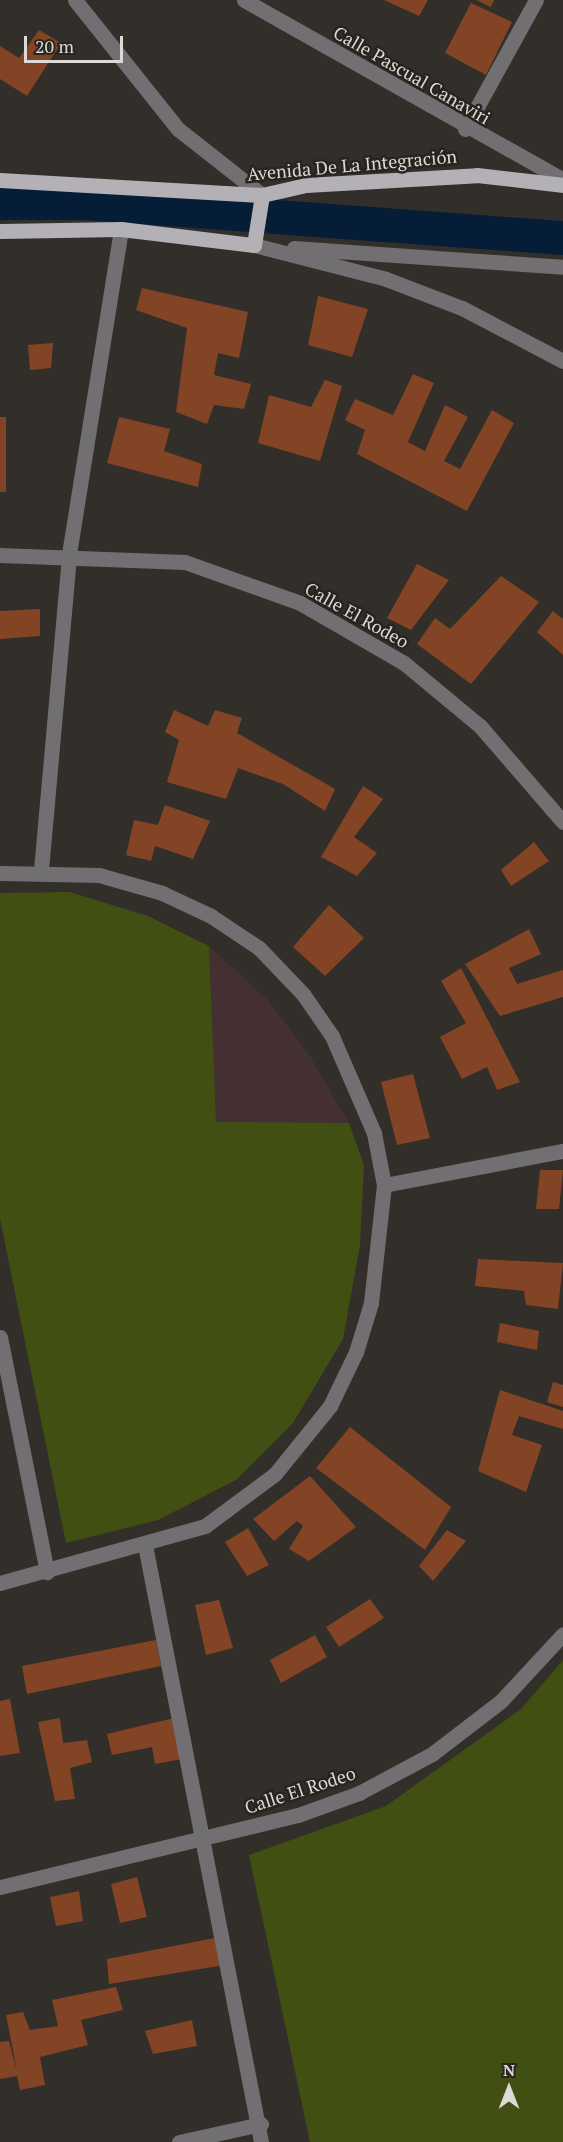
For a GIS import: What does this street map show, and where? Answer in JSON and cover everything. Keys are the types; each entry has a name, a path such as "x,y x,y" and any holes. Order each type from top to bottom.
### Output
{"main road":[{"name":"Avenida De La Integración","path":"0,180 262,195 306,185 477,175 563,185"},
{"path":"0,231 122,228 254,245 262,195"}],"street":[{"path":"75,0 178,129 262,195"},
{"name":"Calle Pascual Canaviri","path":"244,0 465,129 563,180"},
{"path":"465,129 536,0"},
{"path":"41,870 69,554 122,228"},
{"path":"254,245 563,267"},
{"path":"254,245 386,279 462,308 563,361"},
{"name":"Calle El Rodeo","path":"0,555 69,554 185,562 300,603 404,663 480,726 563,822"},
{"path":"0,873 41,870 99,874 162,893 259,948 303,994 332,1036 374,1133 384,1185 370,1303 356,1352 330,1406 291,1457 242,1502 205,1526 145,1545 0,1583"},
{"path":"384,1185 563,1150"},
{"path":"0,1338 47,1572"},
{"path":"145,1545 202,1839 261,2124 261,2142"},
{"name":"Calle El Rodeo","path":"0,1887 202,1839 359,1793 432,1754 501,1701 563,1634"},
{"path":"179,2142 261,2124"}],"shaded area":[{"path":"209,946 268,1000 310,1056 349,1123 215,1123"}],"green space":[{"path":"69,892 148,916 209,946 216,1122 349,1123 364,1165 360,1245 343,1339 293,1423 236,1480 158,1520 66,1543 0,1219 0,893"},
{"path":"563,1660 563,2142 310,2142 249,1855 386,1806 521,1709"}],"building":[{"path":"384,0 428,0 419,16"},
{"path":"476,0 494,0 491,7"},
{"path":"471,3 512,22 486,75 445,53"},
{"path":"39,30 61,43 27,96 0,79 0,46 19,58"},
{"path":"142,288 248,312 239,358 218,353 214,375 251,384 244,409 214,405 207,424 176,412 187,328 136,310"},
{"path":"318,296 368,309 352,357 308,345"},
{"path":"53,343 51,368 30,370 28,345"},
{"path":"413,374 434,383 408,442 425,451 445,405 468,417 444,461 460,469 492,410 514,423 467,511 357,454 365,430 345,420 355,399 393,415"},
{"path":"325,380 342,386 320,461 258,443 269,395 311,407"},
{"path":"0,417 6,417 6,492 0,492"},
{"path":"119,417 170,429 164,451 202,464 198,487 107,463"},
{"path":"417,564 449,580 411,630 387,618"},
{"path":"501,576 539,602 471,684 417,644 435,618 450,629"},
{"path":"40,609 40,636 0,639 0,611"},
{"path":"553,611 563,619 563,655 537,632"},
{"path":"174,710 208,726 215,710 242,718 237,733 335,789 325,811 283,784 238,768 226,799 167,782 179,740 165,732"},
{"path":"363,786 383,799 354,837 377,853 357,876 321,857"},
{"path":"165,805 210,821 193,859 155,846 151,861 126,855 134,820 158,825"},
{"path":"534,842 549,861 511,886 501,870"},
{"path":"329,905 364,938 325,976 293,947"},
{"path":"529,929 541,954 509,968 517,984 563,970 563,997 500,1016 465,964"},
{"path":"461,968 520,1082 497,1090 487,1067 462,1079 440,1037 466,1023 441,981"},
{"path":"413,1074 430,1138 397,1145 381,1082"},
{"path":"540,1170 563,1170 559,1209 536,1209"},
{"path":"478,1259 563,1263 558,1309 526,1305 524,1291 475,1286"},
{"path":"500,1323 539,1331 537,1350 497,1342"},
{"path":"553,1382 563,1385 563,1407 547,1402"},
{"path":"500,1390 563,1411 563,1429 519,1416 512,1435 542,1445 526,1492 478,1471"},
{"path":"350,1427 451,1507 425,1550 316,1468"},
{"path":"310,1476 356,1527 309,1561 289,1549 303,1526 297,1521 274,1541 253,1519"},
{"path":"248,1528 269,1565 247,1576 225,1542"},
{"path":"447,1530 466,1541 433,1581 419,1566"},
{"path":"370,1599 384,1618 339,1647 326,1627"},
{"path":"219,1600 233,1648 206,1655 195,1605"},
{"path":"315,1635 327,1657 281,1683 270,1660"},
{"path":"156,1640 161,1666 27,1694 22,1666"},
{"path":"10,1699 20,1753 0,1756 0,1701"},
{"path":"60,1718 63,1743 87,1740 92,1762 70,1768 75,1799 55,1801 38,1722"},
{"path":"174,1718 182,1759 155,1764 152,1747 112,1755 107,1734"},
{"path":"137,1877 147,1917 120,1923 111,1884"},
{"path":"79,1891 83,1921 56,1926 50,1897"},
{"path":"220,1937 225,1965 109,1984 107,1959"},
{"path":"116,1987 123,2010 81,2020 88,2045 40,2057 45,2085 20,2090 17,2076 0,2079 0,2042 9,2041 17,2071 6,2015 23,2012 30,2030 58,2026 52,2000"},
{"path":"192,2020 197,2046 153,2054 145,2031"}],"waterway":[{"path":"0,203 85,203 563,238"}]}
